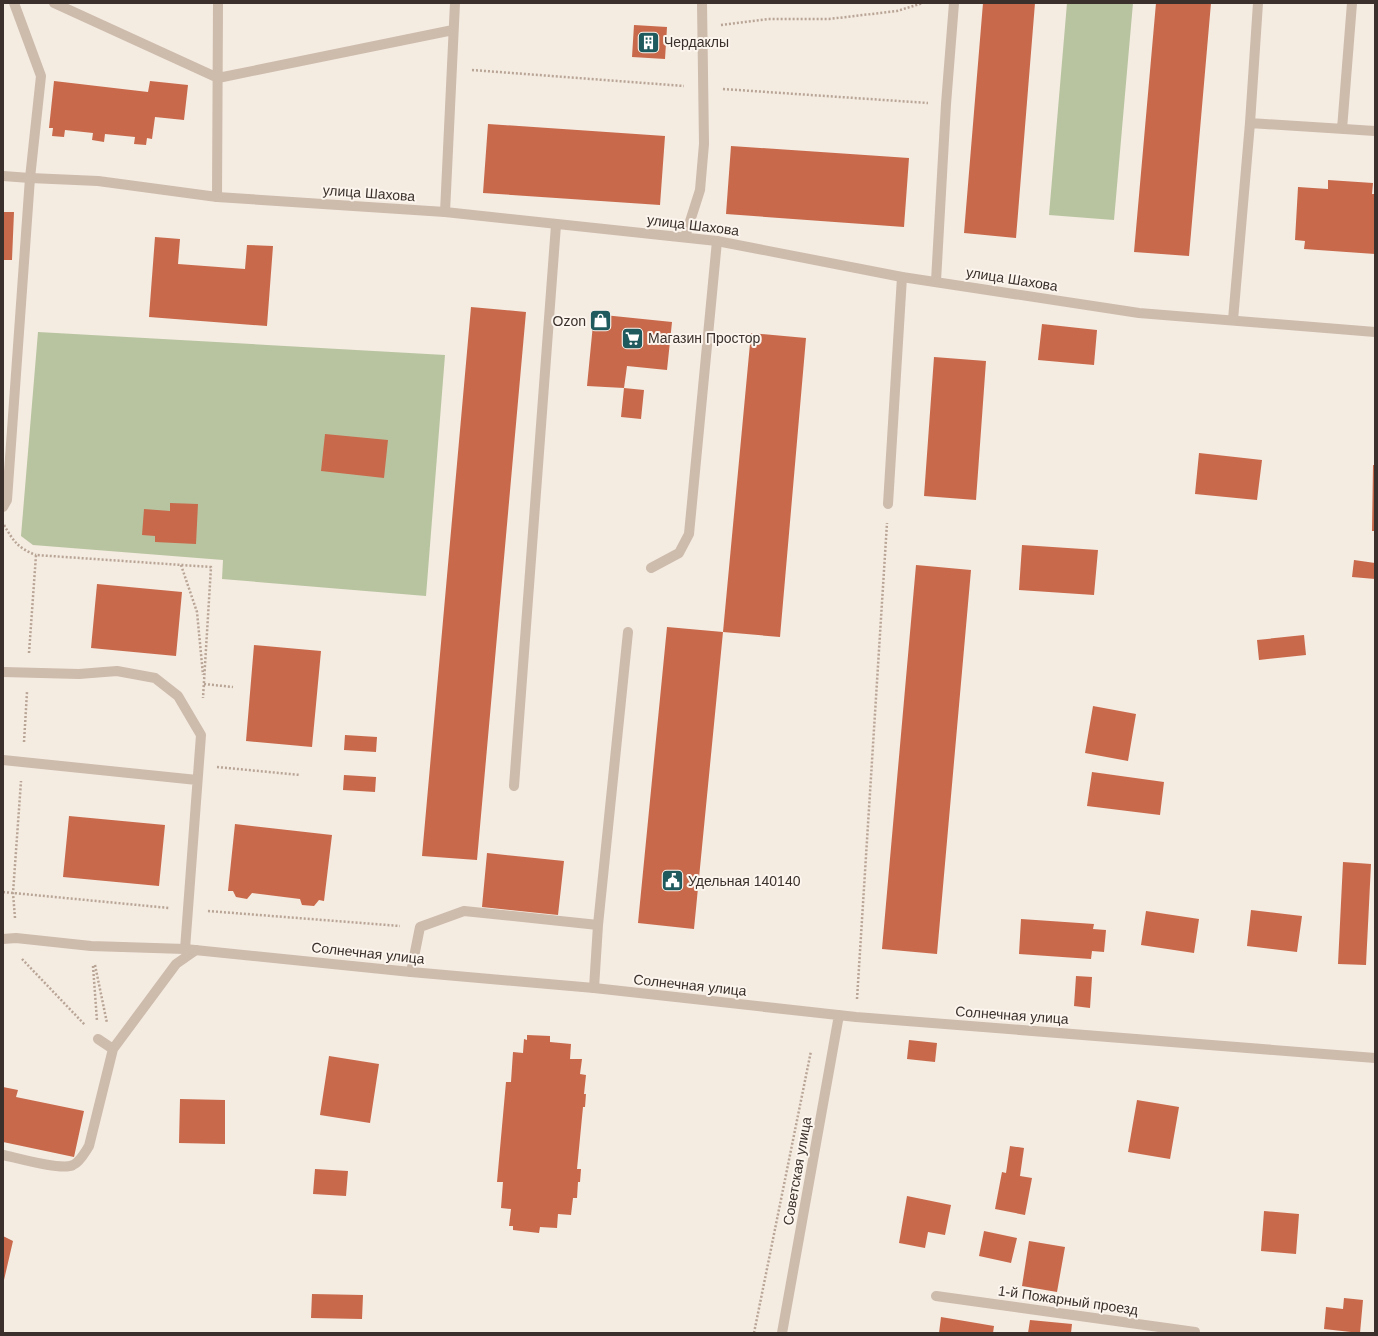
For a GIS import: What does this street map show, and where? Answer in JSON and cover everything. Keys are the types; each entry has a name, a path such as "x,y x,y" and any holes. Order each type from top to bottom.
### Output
{"street":[{"path":"3,507 7,500 30,178 41,76 14,3"},
{"path":"54,3 218,78 453,30"},
{"path":"217,197 218,3"},
{"path":"445,212 455,3"},
{"path":"685,237 700,190 704,144 702,3"},
{"path":"936,281 946,104 954,3"},
{"path":"1233,320 1250,123 1258,3"},
{"path":"1342,128 1352,3"},
{"path":"1250,123 1375,131"},
{"name":"улица Шахова","path":"3,176 98,181 217,197 445,212 556,225 717,240 902,277 1139,313 1375,332"},
{"path":"514,786 556,225"},
{"path":"651,568 679,552 689,534 717,240"},
{"path":"888,504 902,277"},
{"path":"594,988 598,924 628,632"},
{"path":"3,672 79,674 118,671 155,678 178,696 201,735 185,948"},
{"path":"3,760 197,780"},
{"path":"411,972 420,928 464,911 598,924"},
{"name":"Солнечная улица","path":"4,939 16,938 91,946 185,948 411,972 594,988 856,1017 1375,1058"},
{"path":"3,1155 59,1167 73,1166 82,1158 89,1146 113,1049 176,964 196,950"},
{"name":"Советская улица","path":"782,1333 839,1014"},
{"path":"98,1039 113,1049"},
{"name":"1-й Пожарный проезд","path":"936,1296 1196,1332 1195,1333"}],"path":[{"path":"702,27 768,19 837,18 897,11 923,3"},
{"path":"856,1017 888,504"},
{"path":"3,523 12,538 24,550 36,556 210,567 203,699"},
{"path":"16,938 13,893 36,556"},
{"path":"181,564 197,612 204,684"},
{"path":"204,684 233,687"},
{"path":"198,766 300,775"},
{"path":"3,892 188,910 420,928"},
{"path":"4,939 98,1039"},
{"path":"91,946 113,1049"},
{"path":"93,957 98,1039"},
{"path":"754,1333 812,1046"}],"green space":[{"path":"1067,3 1133,3 1114,220 1049,215"},
{"path":"38,332 445,355 426,596 222,579 223,560 33,545 21,536"}],"building":[{"path":"983,3 1035,3 1016,238 964,233"},
{"path":"1156,3 1211,3 1189,256 1134,252"},
{"name":"Чердаклы","path":"634,25 667,27 665,59 632,57"},
{"path":"54,81 148,92 150,81 188,85 184,120 155,117 152,139 147,138 146,145 134,144 135,137 105,134 104,142 92,140 93,133 65,130 64,137 52,136 53,128 49,128"},
{"path":"488,124 665,136 660,205 483,193"},
{"path":"731,146 909,158 904,227 726,214"},
{"path":"1328,180 1373,183 1372,194 1375,194 1375,254 1304,249 1305,241 1295,240 1298,187 1328,189"},
{"path":"3,212 14,212 12,260 3,260"},
{"path":"155,237 180,239 178,264 245,269 247,245 273,246 267,326 149,317"},
{"path":"471,307 526,312 477,860 422,856"},
{"path":"594,314 672,322 667,370 627,366 624,388 587,386"},
{"path":"1042,324 1097,330 1094,365 1038,360"},
{"path":"751,333 806,338 780,637 723,632"},
{"path":"934,357 986,361 976,500 924,496"},
{"path":"624,388 644,390 641,419 621,417"},
{"path":"325,434 388,440 384,478 321,471"},
{"path":"1199,453 1262,460 1257,500 1195,494"},
{"path":"1373,465 1375,465 1375,531 1372,531"},
{"path":"170,503 198,504 196,544 155,542 155,536 142,535 144,509 170,511"},
{"path":"1022,545 1098,550 1094,595 1019,590"},
{"path":"1354,560 1375,563 1375,579 1352,577"},
{"path":"916,565 971,570 937,954 882,949"},
{"path":"97,584 182,592 176,656 91,648"},
{"path":"667,627 723,632 694,929 638,923"},
{"path":"1304,635 1306,655 1259,660 1257,640"},
{"path":"254,645 321,651 312,747 246,741"},
{"path":"1093,706 1136,714 1128,761 1085,753"},
{"path":"345,735 377,737 376,752 344,750"},
{"path":"1092,772 1164,782 1160,815 1087,806"},
{"path":"344,775 376,777 375,792 343,790"},
{"path":"69,816 165,825 159,886 63,877"},
{"path":"235,824 332,835 324,901 319,900 314,906 302,905 300,899 252,893 247,899 236,897 233,891 228,891"},
{"path":"487,853 564,861 558,915 482,907"},
{"path":"1343,862 1371,864 1366,965 1338,964"},
{"path":"1251,910 1302,916 1297,952 1247,946"},
{"path":"1146,911 1199,919 1194,953 1141,945"},
{"path":"1021,919 1094,924 1093,929 1106,930 1104,952 1092,951 1091,959 1019,954"},
{"path":"1076,976 1092,977 1090,1008 1074,1006"},
{"path":"527,1035 550,1036 550,1042 571,1044 570,1059 582,1059 580,1074 586,1075 584,1094 586,1094 585,1107 583,1107 577,1169 581,1169 577,1198 573,1198 571,1215 558,1214 557,1228 540,1227 539,1233 513,1230 513,1226 509,1226 511,1209 501,1208 503,1182 497,1182 506,1082 511,1082 513,1052 523,1053 524,1039 527,1040"},
{"path":"909,1040 937,1043 935,1062 907,1059"},
{"path":"329,1056 379,1064 370,1123 320,1115"},
{"path":"3,1087 18,1090 16,1097 84,1111 74,1157 3,1142"},
{"path":"180,1099 225,1100 225,1144 179,1143"},
{"path":"1137,1100 1179,1107 1170,1159 1128,1152"},
{"path":"1010,1146 1024,1148 1020,1176 1032,1178 1025,1215 995,1209 1002,1172 1006,1173"},
{"path":"315,1169 348,1171 346,1196 313,1194"},
{"path":"907,1196 951,1205 945,1235 928,1232 925,1248 899,1243"},
{"path":"1264,1211 1299,1214 1296,1254 1261,1251"},
{"path":"984,1231 1017,1238 1011,1263 979,1256"},
{"path":"3,1236 13,1241 4,1280 3,1280"},
{"path":"1029,1241 1065,1247 1057,1292 1022,1286"},
{"path":"312,1294 363,1295 362,1319 311,1318"},
{"path":"1344,1298 1363,1300 1360,1333 1324,1329 1326,1307 1343,1309"},
{"path":"941,1317 994,1326 993,1333 939,1333"},
{"path":"1030,1320 1072,1324 1071,1333 1028,1333"}],"place":[{"name":"Чердаклы","path":"649,42"},
{"name":"Ozon","path":"601,321"},
{"name":"Магазин Простор","path":"632,338"},
{"name":"Удельная 140140","path":"672,881"}]}
